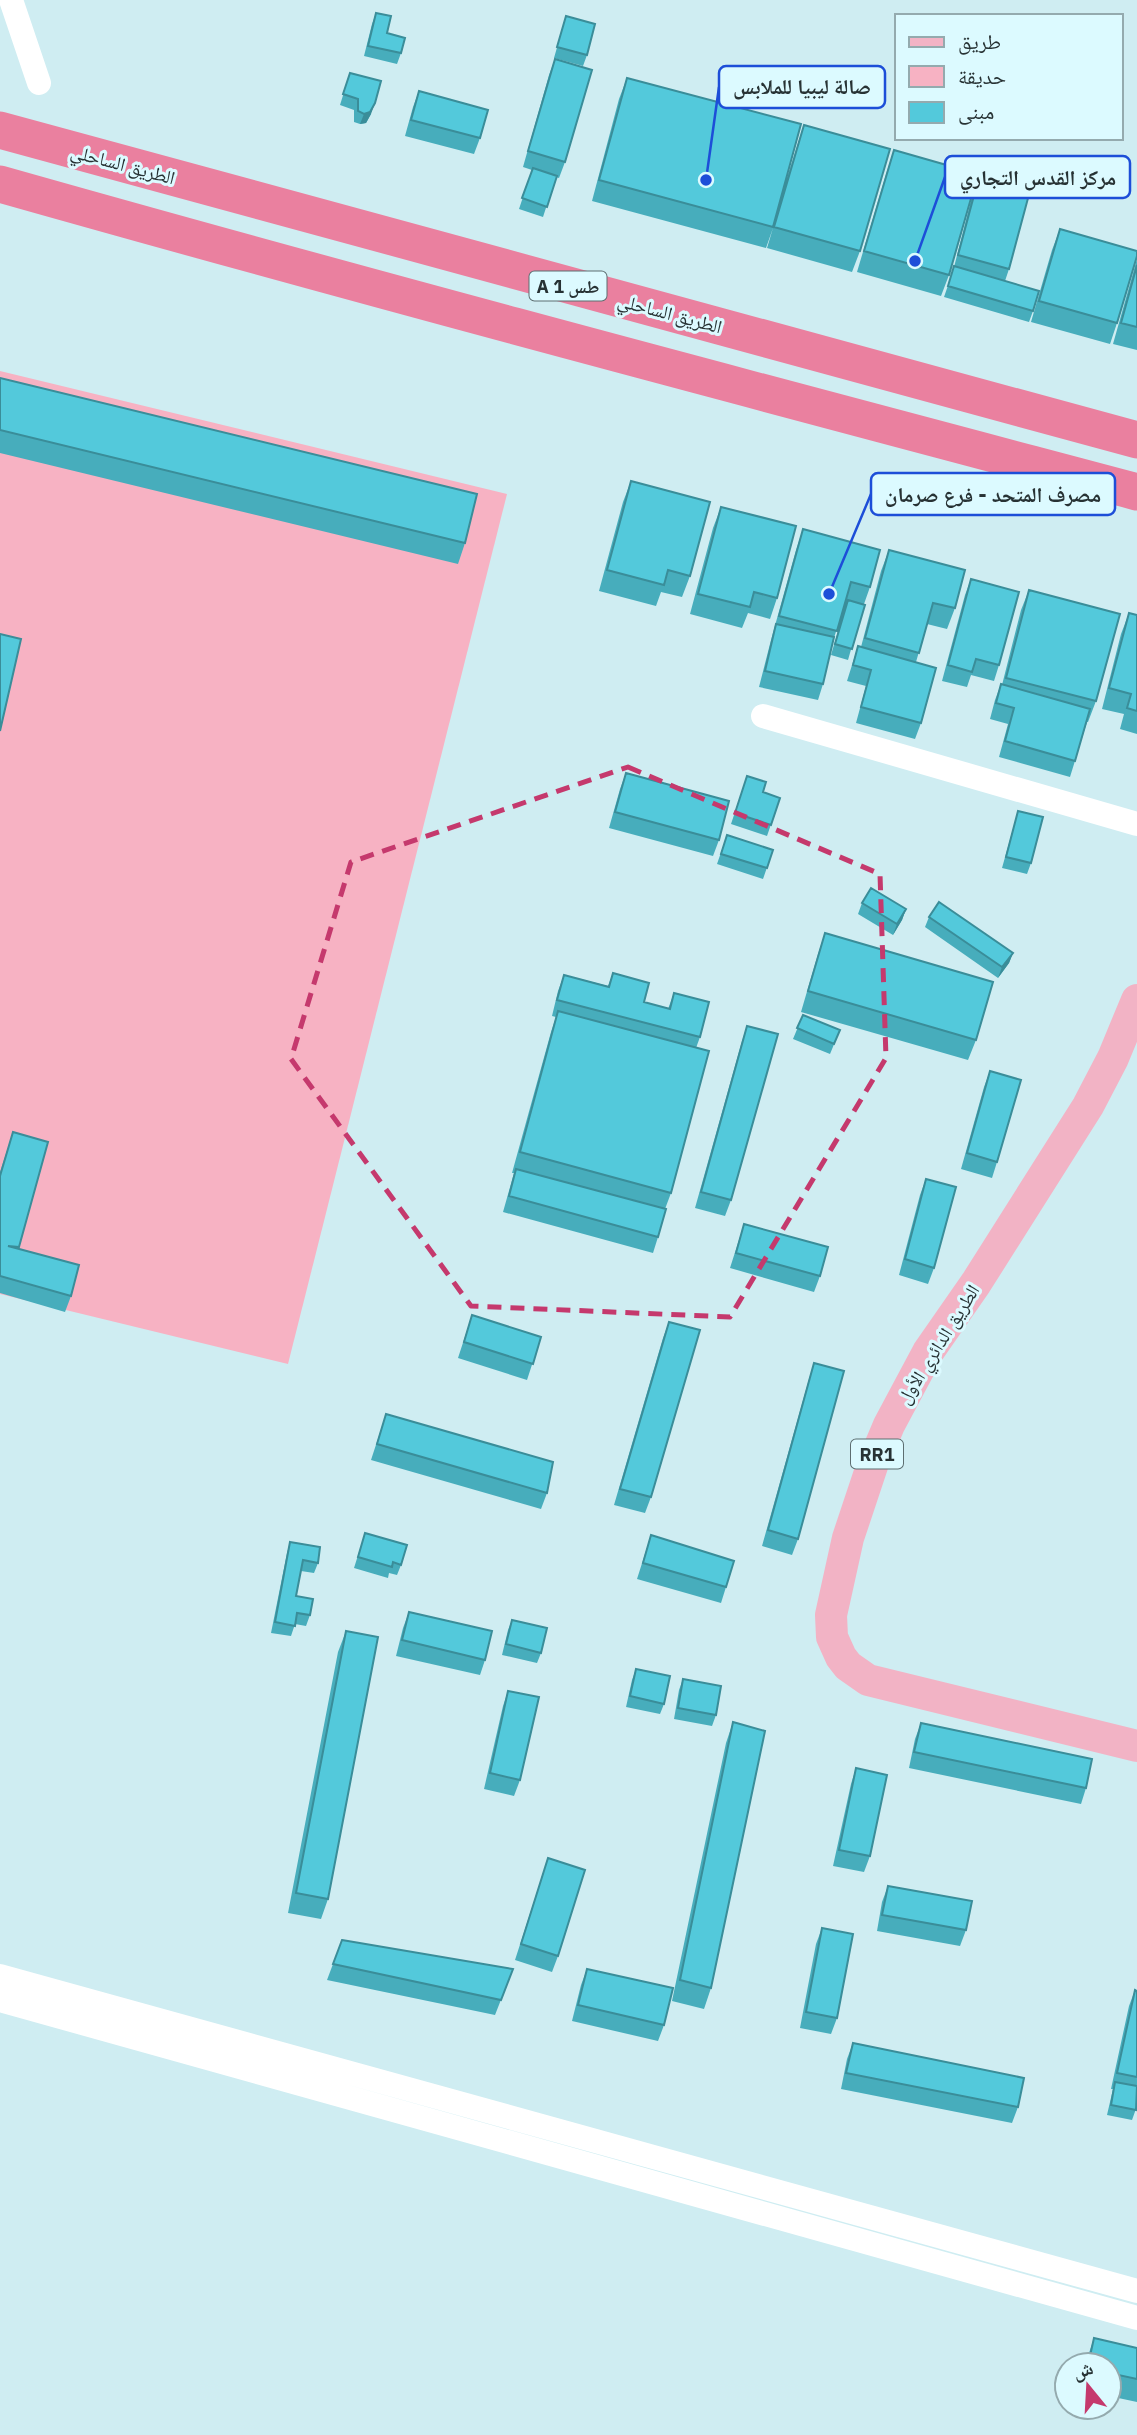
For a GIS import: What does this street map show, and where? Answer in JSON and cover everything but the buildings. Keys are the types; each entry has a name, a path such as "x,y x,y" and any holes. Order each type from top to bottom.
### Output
{"highway":[{"name":"الطريق الساحلي","path":"0,130 1137,440"},
{"path":"0,184 501,324 613,351 1137,492"}],"main road":[{"name":"الطريق الدائري الأول","path":"1137,1000 1088,1106 929,1352 889,1425 859,1500 848,1538 831,1626 832,1637 841,1657 848,1666 867,1680 1137,1746"}],"street":[{"path":"11,0 39,83"},
{"path":"763,716 1137,824"},
{"path":"0,1976 1137,2291"},
{"path":"0,2000 1137,2318"}],"highlighted area":[{"path":"628,767 880,874 886,1058 730,1317 471,1306 291,1059 351,862"}],"green space":[{"path":"0,371 507,494 288,1364 0,1294"}],"place":[{"name":"صالة ليبيا للملابس","path":"706,180"},
{"name":"مركز القدس التجاري","path":"915,261"},
{"name":"مصرف المتحد - فرع صرمان","path":"829,594"}]}
